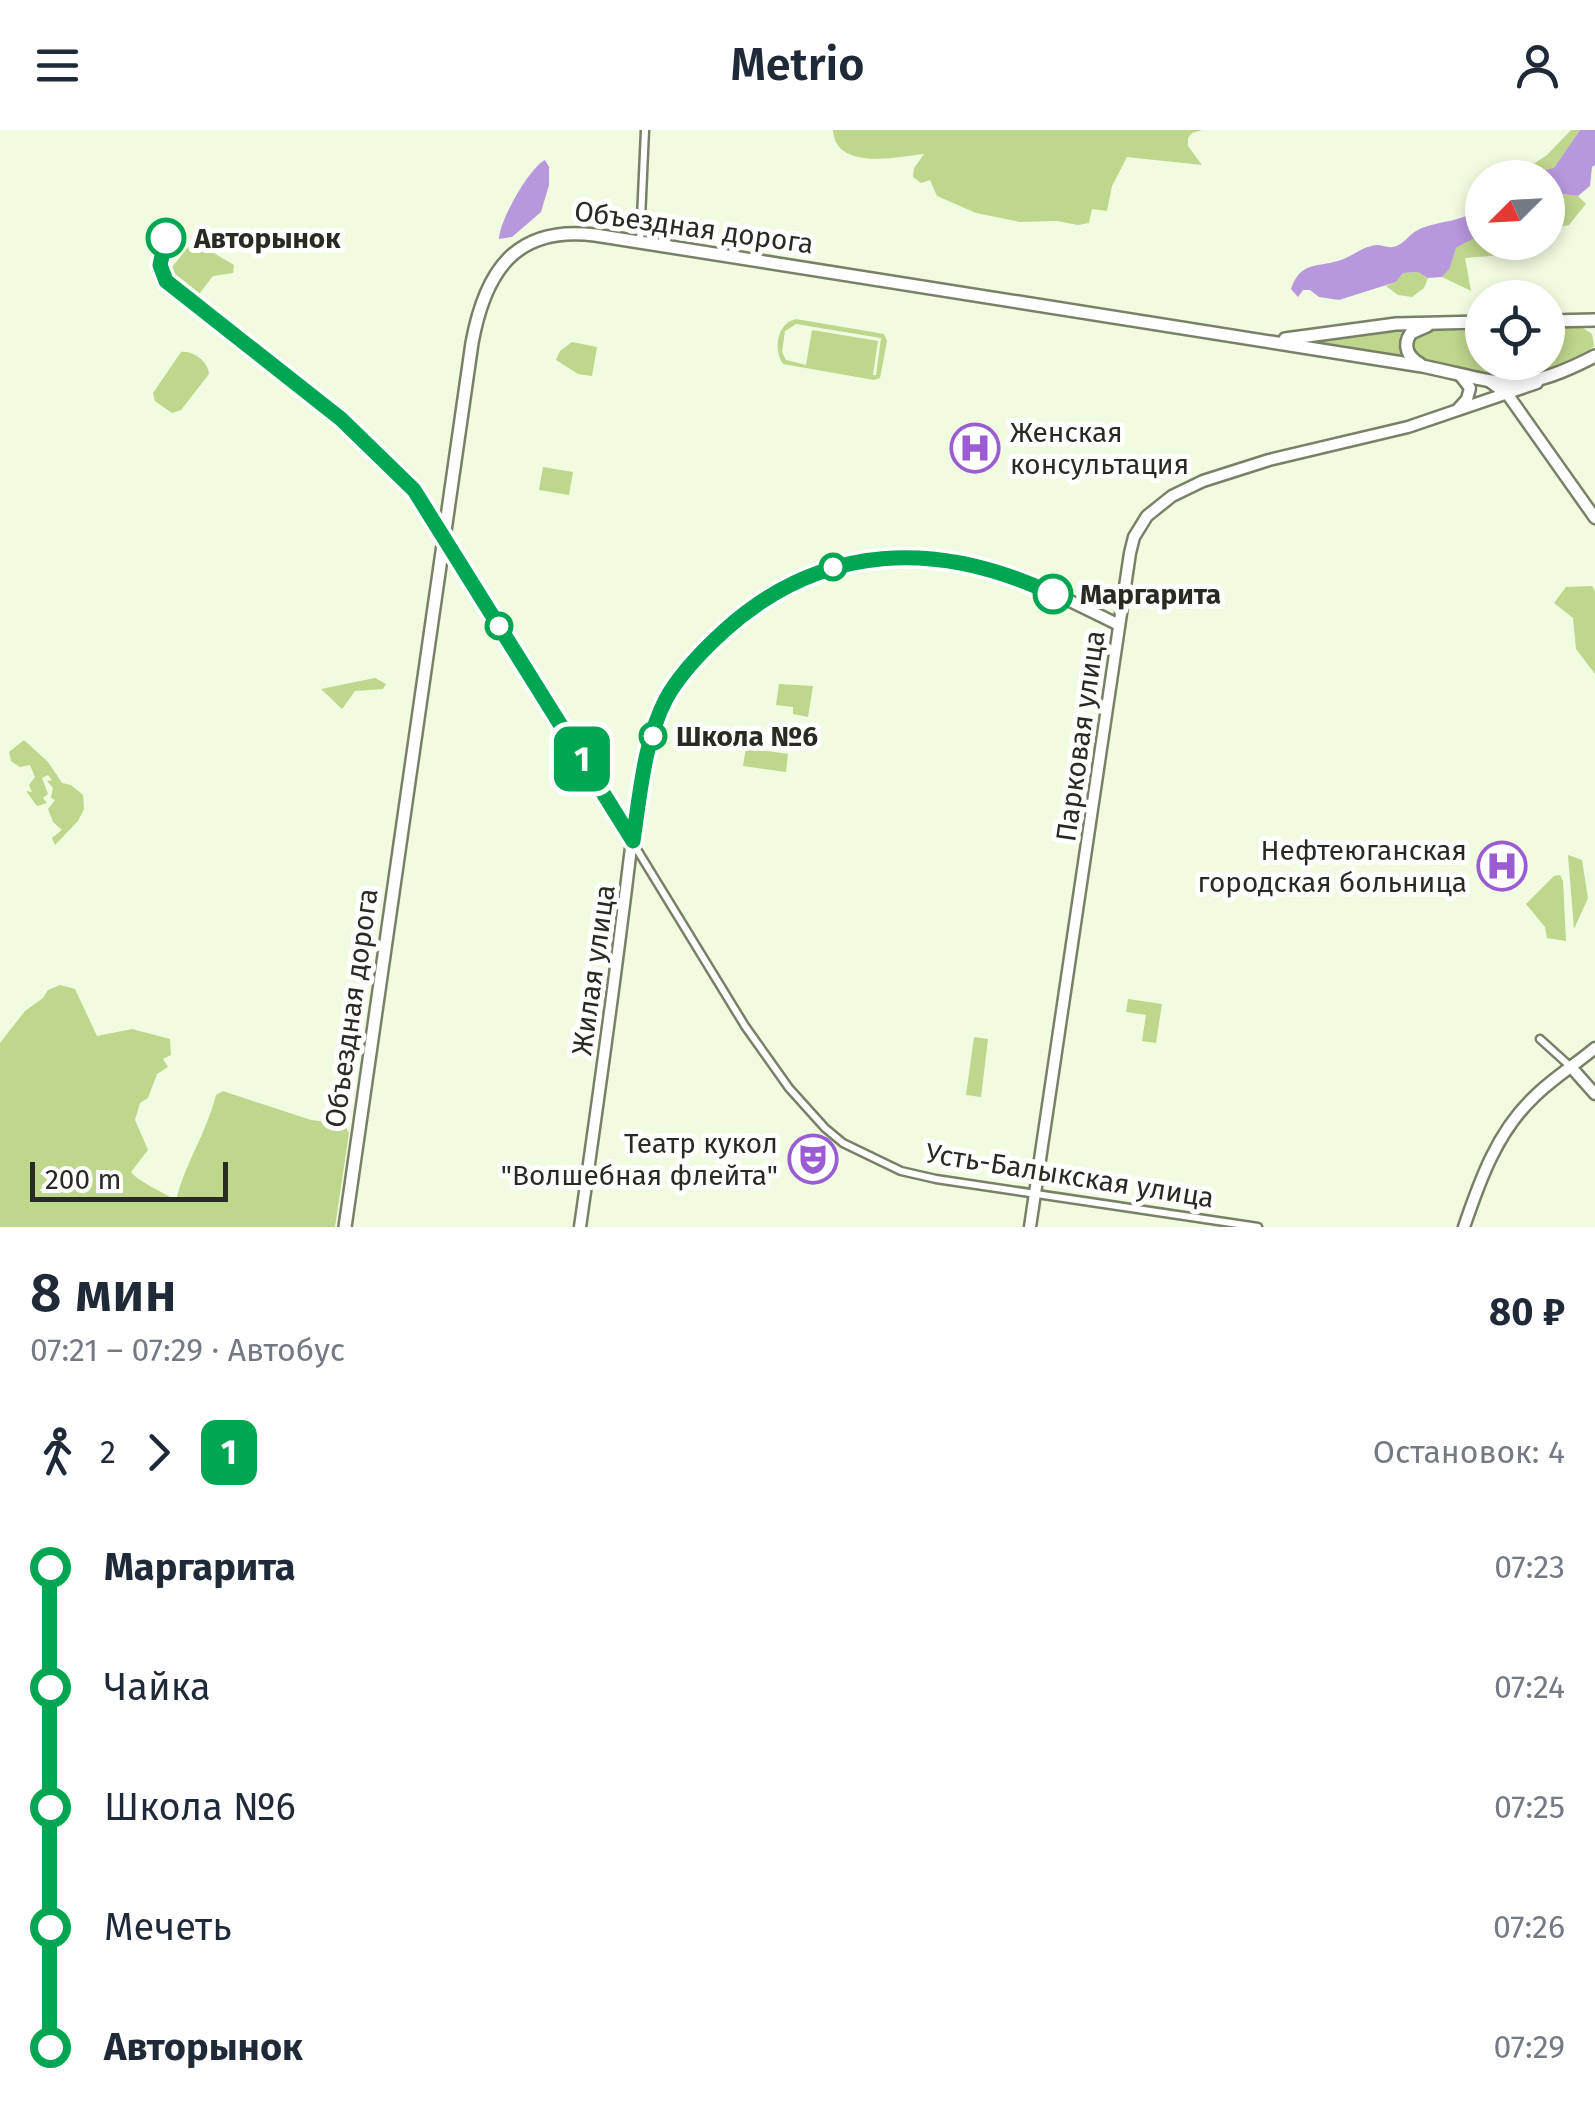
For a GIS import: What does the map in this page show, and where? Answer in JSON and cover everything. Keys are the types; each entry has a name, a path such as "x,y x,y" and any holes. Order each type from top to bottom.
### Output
{"main road":[{"name":"Объездная дорога","path":"346,1227 476,317 486,290 502,265 520,248 550,234 571,232 1261,340"},
{"path":"1565,321 1591,322"},
{"path":"1261,340 1312,337 1396,324 1465,322"},
{"path":"1422,366 1410,356 1407,338 1417,328 1436,323"},
{"path":"1261,340 1515,385 1543,381 1592,357"},
{"path":"1454,413 1469,393 1468,382 1458,373"},
{"path":"1490,381 1508,395 1595,518"},
{"name":"Парковая улица","path":"1030,1227 1134,537 1147,516 1166,500 1202,482 1243,468 1372,438 1543,381"},
{"name":"Жилая улица","path":"580,1227 633,841 654,732 675,684 702,653 740,616 793,583 857,561 897,557 972,563 1018,578 1119,625"},
{"path":"1464,1227 1484,1172 1511,1123 1536,1095 1595,1048"},
{"path":"1571,1067 1595,1094"}],"street":[{"path":"640,242 645,130"},
{"name":"Усть-Балыкская улица","path":"168,231 160,265 166,281 364,439 414,490 773,1067 805,1108 834,1136 901,1171 1258,1227"},
{"path":"1540,1039 1571,1067"}],"green space":[{"path":"833,130 1202,130 1192,133 1188,146 1202,165 1127,157 1112,186 1107,211 1092,209 1089,223 1020,222 976,213 937,196 930,180 921,183 913,177 924,154 884,159 856,156 836,143"},
{"path":"1571,130 1580,130 1560,160 1539,160"},
{"path":"1565,194 1578,196 1586,204 1565,226"},
{"path":"193,241 234,265 233,273 213,276 199,294 169,271"},
{"path":"1465,243 1469,280 1465,280 1465,288 1442,277 1450,268 1456,248"},
{"path":"1418,272 1428,278 1424,288 1412,297 1398,295 1386,286 1403,273"},
{"path":"790,321 884,334 887,341 880,378 783,364 778,351 779,337","holes":["796,324 881,338 876,375 878,341 812,330 806,365 786,360 782,352 785,331"]},
{"path":"1407,328 1399,342 1401,356 1312,342"},
{"path":"1565,328 1583,328 1592,334 1594,346 1565,363"},
{"path":"1465,330 1465,370 1421,358 1412,350 1415,335 1424,331"},
{"path":"572,342 597,347 592,376 578,374 556,360"},
{"path":"181,352 199,358 209,374 181,410 172,413 155,401 153,393"},
{"path":"543,467 573,472 569,495 539,490"},
{"path":"1592,586 1595,674 1576,649 1573,618 1554,603 1566,587"},
{"path":"375,678 386,684 383,689 355,691 342,709 321,689"},
{"path":"779,684 813,686 808,717 793,714 793,707 776,705"},
{"path":"24,740 48,762 62,783 83,795 84,809 78,821 55,845 52,838 62,830 53,822 48,809 55,800 47,781 52,780 48,775 42,778 47,803 37,806 26,791 32,792 29,785 35,777 30,765 20,767 11,761 9,752"},
{"path":"746,748 788,754 786,772 743,766"},
{"path":"1568,855 1582,860 1588,898 1574,929"},
{"path":"1560,875 1563,881 1566,941 1547,938 1545,927 1526,904 1554,876"},
{"path":"60,985 75,989 97,1036 132,1029 170,1039 171,1055 163,1059 168,1067 157,1074 135,1120 148,1150 131,1172 135,1176 176,1201 216,1095 223,1091 311,1120 344,1124 349,1133 335,1227 0,1227 0,1043 25,1011 48,990"},
{"path":"1128,999 1162,1004 1156,1043 1142,1041 1146,1015 1126,1012"},
{"path":"974,1037 988,1039 981,1097 966,1095"}],"shaded area":[{"path":"1580,130 1595,130 1595,165 1590,186 1578,196 1565,194 1565,160 1559,160"},
{"path":"545,160 549,185 541,212 512,237 499,239 516,196"},
{"path":"1465,216 1465,243 1456,248 1450,268 1442,277 1403,273 1396,282 1339,300 1319,297 1310,290 1303,290 1298,297 1291,289 1305,269 1341,260 1372,246 1396,246 1434,224"}],"bus line":[{"name":"1","path":"166,238 160,272 166,281 341,419 397,471 428,508 633,841 654,732 666,699 712,642 770,596 840,565 911,556 972,563 1053,594"}],"place":[{"name":"Авторынок","path":"166,238"},
{"name":"Женская консультация","path":"975,448"},
{"name":"Маргарита","path":"1053,594"},
{"name":"Школа №6","path":"653,736"},
{"name":"Нефтеюганская городская больница","path":"1502,866"},
{"name":"Театр кукол \"Волшебная флейта\"","path":"813,1159"}]}
